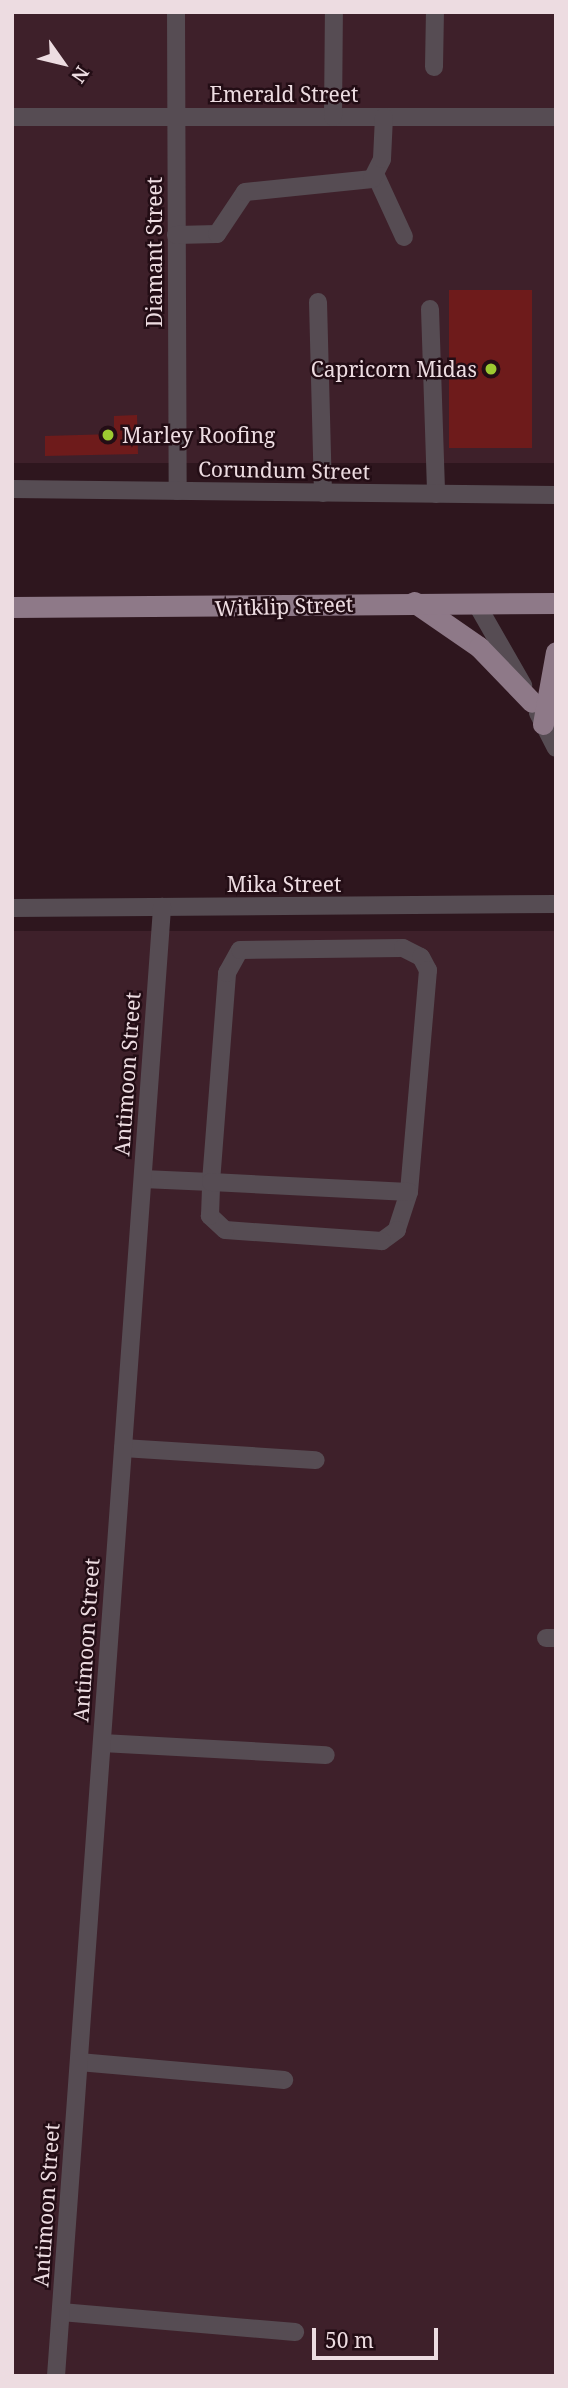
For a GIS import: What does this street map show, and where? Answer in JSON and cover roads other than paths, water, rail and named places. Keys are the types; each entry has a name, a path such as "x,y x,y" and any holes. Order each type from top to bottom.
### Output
{"main road":[{"name":"Witklip Street","path":"18,606 414,601 556,603"},
{"path":"414,601 479,647 532,702"},
{"path":"543,724 556,652"}],"street":[{"name":"Diamant Street","path":"176,12 178,491"},
{"path":"333,117 334,12"},
{"path":"434,67 436,12"},
{"name":"Emerald Street","path":"12,117 556,117"},
{"path":"384,117 376,176 404,237"},
{"path":"176,235 217,234 245,192 376,176"},
{"path":"318,302 323,493"},
{"path":"430,309 436,494"},
{"name":"Corundum Street","path":"12,489 556,495"},
{"path":"476,603 556,748"},
{"name":"Mika Street","path":"12,908 556,904"},
{"name":"Antimoon Street","path":"56,2376 162,907"},
{"path":"250,948 403,948 421,957 428,970 409,1192 403,1221 382,1241 225,1230 210,1216 211,1182 233,958 250,948"},
{"path":"143,1179 409,1192"},
{"path":"123,1448 316,1460"},
{"path":"102,1743 326,1755"},
{"path":"79,2063 284,2080"},
{"path":"61,2312 295,2333"}],"place":[{"name":"Capricorn Midas","path":"491,369"},
{"name":"Marley Roofing","path":"108,435"}]}
